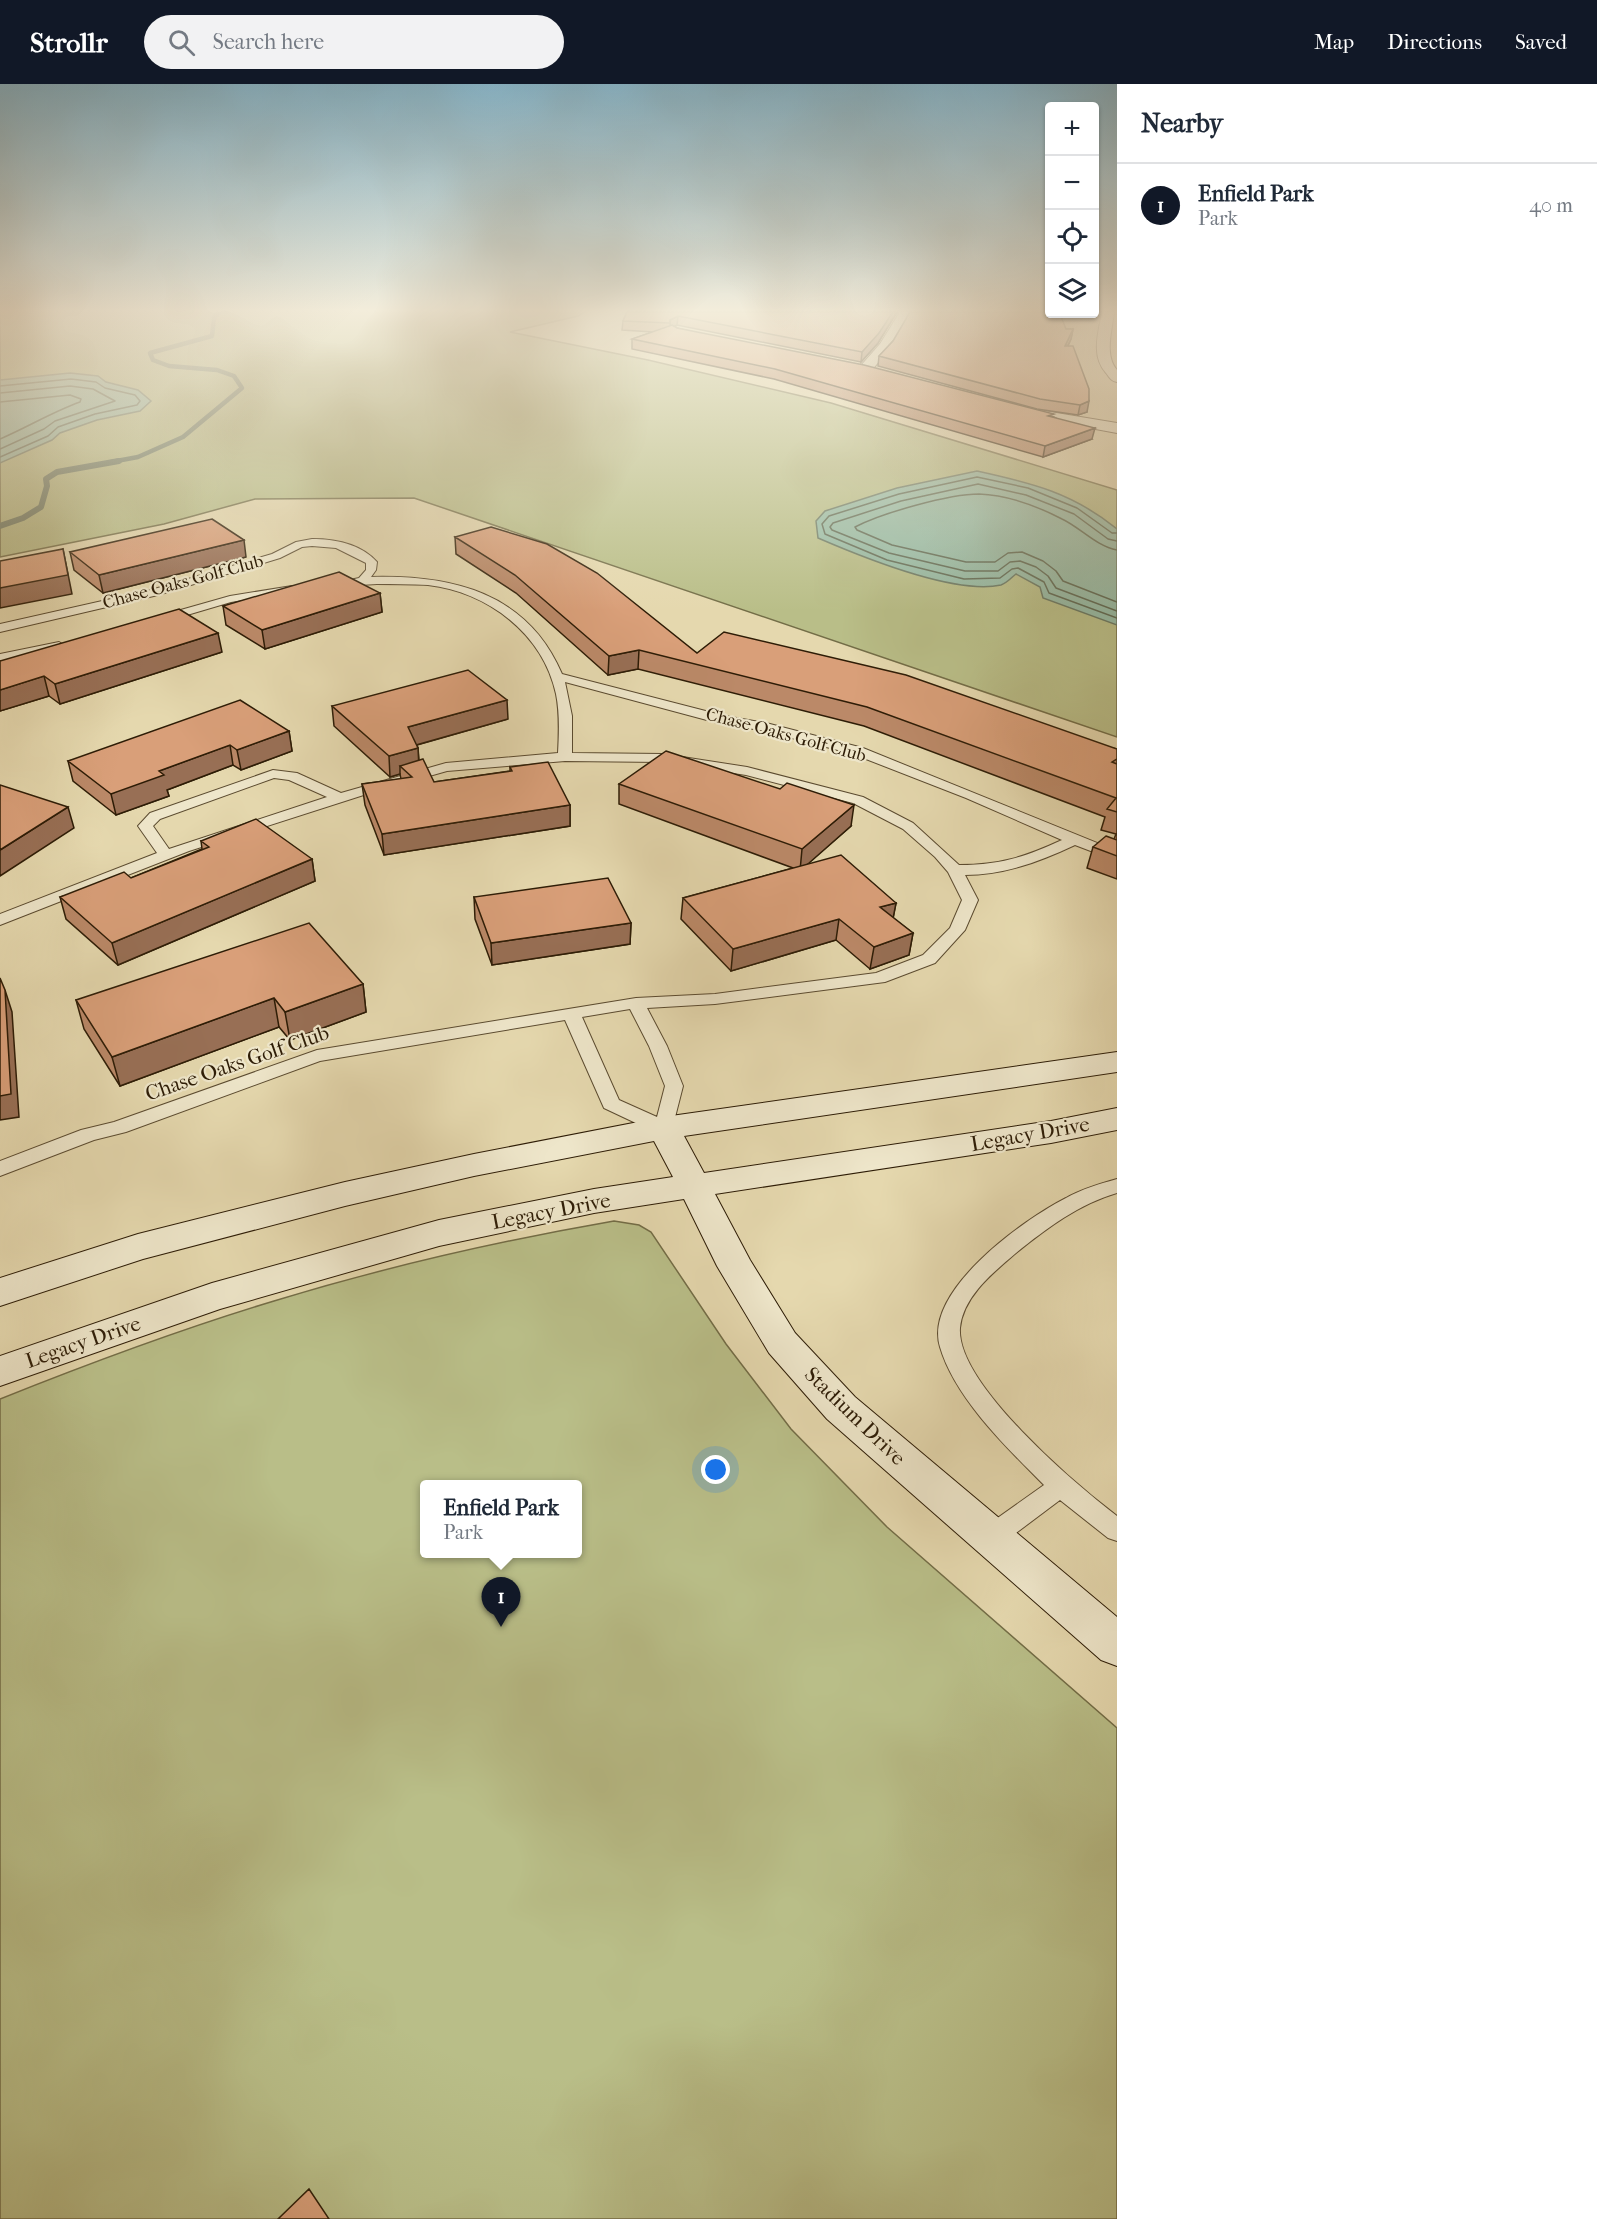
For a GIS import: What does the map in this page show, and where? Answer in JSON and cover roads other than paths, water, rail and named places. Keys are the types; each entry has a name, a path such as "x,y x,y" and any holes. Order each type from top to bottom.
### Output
{"main road":[{"path":"1023,412 1117,428"},
{"path":"0,1292 138,1247 345,1194 474,1166 664,1128 1117,1062"},
{"name":"Legacy Drive","path":"0,1371 212,1297 439,1233 594,1201 1051,1132 1117,1119"},
{"name":"Stadium Drive","path":"664,1128 735,1266 782,1343 841,1408 1117,1645"}],"lane":[{"name":"Chase Oaks Golf Club","path":"0,628 195,582 276,556 285,550 304,544 336,543 362,553 372,562 371,570 362,581"},
{"path":"342,583 362,581 444,583 489,599 510,613 543,647 558,676 564,692 567,712 565,757"},
{"name":"Chase Oaks Golf Club","path":"147,623 230,599 299,588"},
{"path":"0,658 76,642"},
{"name":"Chase Oaks Golf Club","path":"558,676 723,720 766,727 858,751 887,765 971,795 1074,840 1117,856"},
{"name":"Chase Oaks Golf Club","path":"0,920 165,854 446,767 565,757 663,758 747,771 825,789 858,800 893,817 940,854 955,870 970,900 957,930 929,959 879,978 715,999 636,1003 317,1056 0,1168"},
{"path":"165,854 145,826 155,816 273,774 292,776 340,798"},
{"path":"955,870 992,870 1040,856 1074,840"},
{"path":"572,1015 611,1104 664,1128 674,1086 658,1046 636,1003"},
{"path":"1117,1186 1070,1203 1028,1231 961,1294 949,1330 955,1359 977,1396 1061,1486 1117,1530"},
{"path":"991,1537 1061,1486"}],"water":[{"path":"0,412 137,412 97,420 60,433 52,440 0,463"},
{"path":"977,471 1034,485 1068,498 1117,529 1117,625 1043,598 1040,587 1016,574 1001,585 982,587 959,585 934,580 883,564 818,538 816,521 825,511 897,488"}],"waterway":[{"path":"111,462 138,457 183,437 214,412"},
{"path":"0,526 23,518 41,507 47,486 46,479 57,472 119,461"}],"place":[{"name":"Enfield Park","path":"501,1627"}]}
